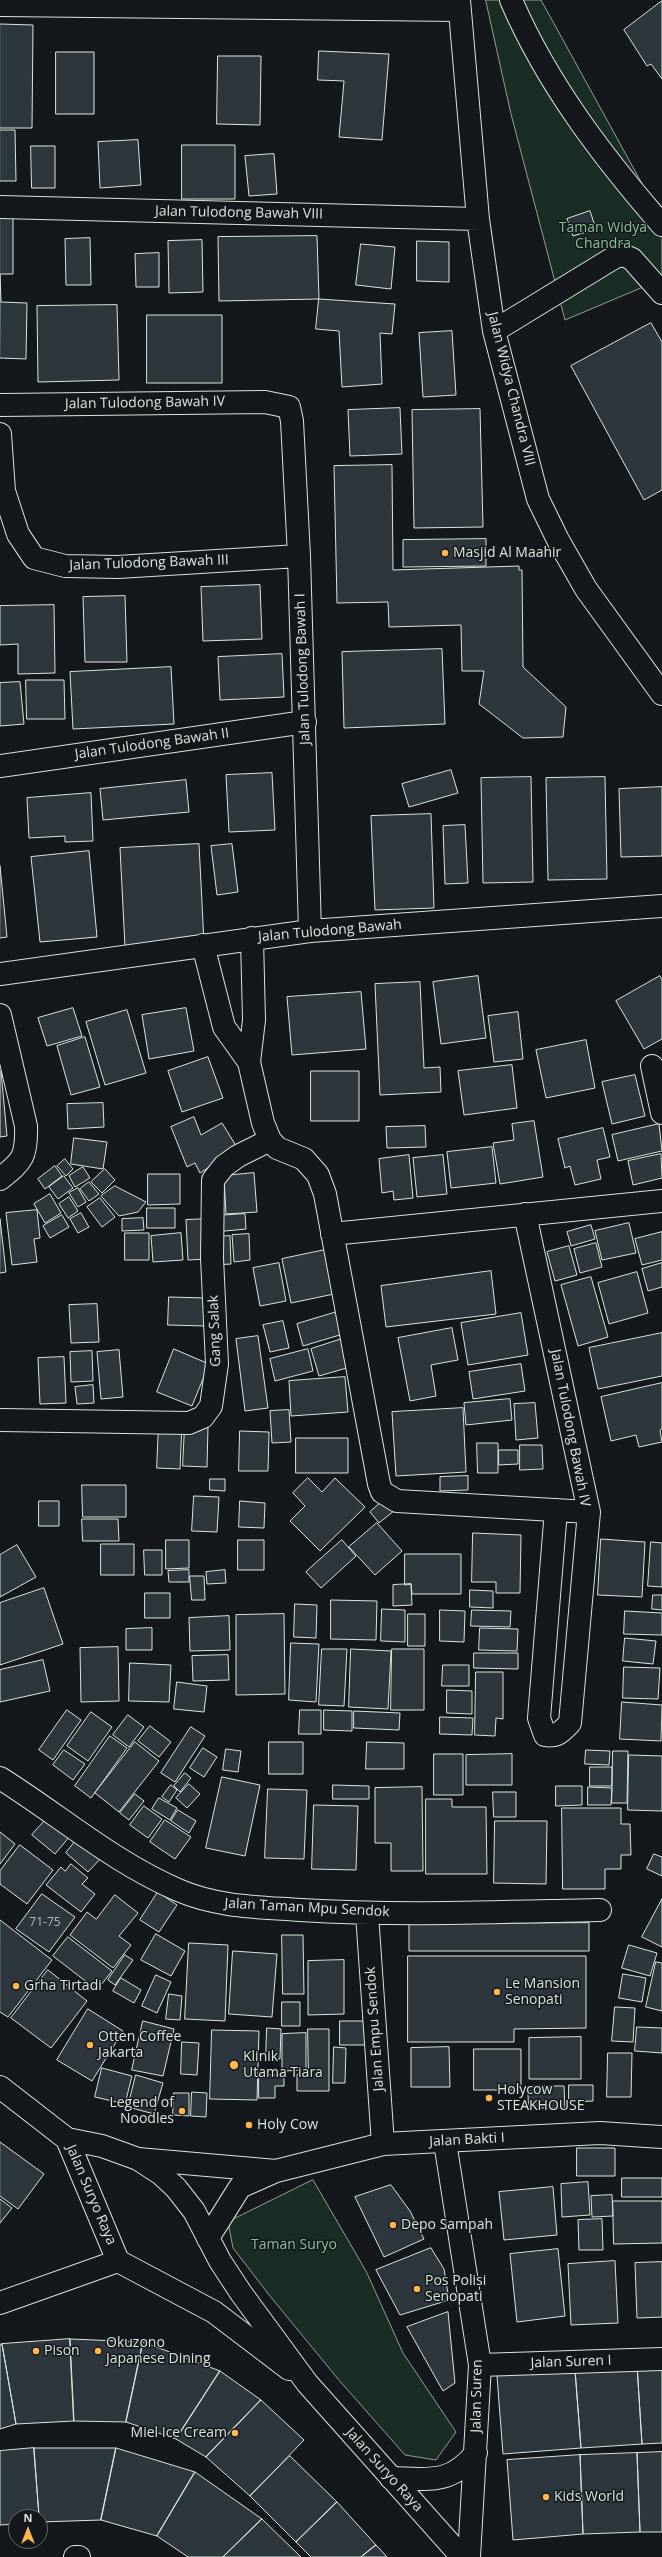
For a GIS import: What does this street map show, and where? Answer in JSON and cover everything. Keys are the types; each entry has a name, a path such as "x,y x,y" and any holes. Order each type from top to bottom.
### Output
{"street":[{"path":"511,0 520,20 568,105 631,189 662,225"},
{"path":"0,5 102,3 459,5"},
{"name":"Jalan Widya Chandra VIII","path":"459,5 478,219 494,331 538,499 558,540 586,589 662,694"},
{"name":"Jalan Tulodong Bawah VIII","path":"0,207 478,219"},
{"path":"494,331 530,311 615,257 623,254 632,260 662,293"},
{"path":"491,307 530,311"},
{"name":"Jalan Tulodong Bawah IV","path":"0,405 265,402 289,407"},
{"name":"Jalan Tulodong Bawah I","path":"289,407 292,421 299,556 310,931"},
{"name":"Jalan Tulodong Bawah III","path":"0,434 4,491 18,534 34,558 65,566 118,567 299,556"},
{"name":"Jalan Tulodong Bawah II","path":"0,766 305,722"},
{"name":"Jalan Tulodong Bawah","path":"0,974 310,931 662,906"},
{"path":"252,938 254,1020 249,1062 263,1123 270,1140"},
{"path":"203,945 224,1027 249,1062"},
{"path":"0,1014 26,1126 27,1144 20,1164 0,1179"},
{"path":"652,1066 662,1113"},
{"name":"Jalan Tulodong Bawah IV","path":"270,1140 278,1148 304,1159 318,1175 325,1194 379,1484 382,1492 397,1501 589,1512 525,1214"},
{"name":"Gang Salak","path":"0,1420 189,1423 203,1417 211,1406 217,1364 212,1258 213,1180 224,1166 238,1156 270,1140"},
{"path":"332,1234 662,1201"},
{"path":"556,1510 539,1718 545,1735 553,1736 560,1733 570,1723 589,1512"},
{"name":"Jalan Taman Mpu Sendok","path":"0,1778 50,1810 99,1847 178,1890 222,1905 367,1914 600,1910"},
{"name":"Jalan Empu Sendok","path":"367,1914 383,2144"},
{"path":"0,2087 67,2139"},
{"name":"Jalan Bakti I","path":"208,2238 240,2188 276,2171 383,2144 600,2133 662,2137"},
{"name":"Jalan Suryo Raya","path":"67,2139 102,2146 138,2159 161,2174 176,2188 194,2211 208,2238 241,2293 307,2383 462,2557"},
{"name":"Jalan Suryo Raya","path":"67,2139 118,2261 214,2312 307,2383"},
{"name":"Jalan Suren","path":"445,2142 480,2365 469,2557"},
{"name":"Jalan Bakti I","path":"138,2159 276,2171"},
{"path":"0,2303 118,2261"},
{"name":"Jalan Suren I","path":"480,2365 662,2359"},
{"path":"391,2478 439,2479 463,2468 476,2453"},
{"path":"75,2557 80,2557"}],"green space":[{"name":"Taman Widya Chandra","path":"486,0 541,0 662,220 662,279 565,320 511,114"},
{"name":"Taman Suryo","path":"313,2180 366,2271 403,2353 456,2432 436,2460 405,2455 338,2379 233,2248 228,2222"}],"building":[{"path":"662,1 662,79 651,64 647,66 624,30"},
{"path":"0,24 33,25 32,128 0,128"},
{"path":"319,51 389,54 382,140 339,137 344,81 318,80"},
{"path":"56,52 94,52 94,114 56,114"},
{"path":"218,56 261,56 260,125 217,124"},
{"path":"0,130 15,130 16,181 0,181"},
{"path":"138,140 141,185 100,188 98,142"},
{"path":"182,145 235,145 235,199 182,199"},
{"path":"31,146 55,146 55,188 32,188"},
{"path":"274,154 277,194 249,196 245,156"},
{"path":"590,211 596,229 573,236 567,219"},
{"path":"0,213 13,213 13,274 0,274"},
{"path":"317,236 319,299 219,301 218,237"},
{"path":"90,238 91,285 66,285 65,239"},
{"path":"202,240 203,292 169,293 168,241"},
{"path":"417,241 449,242 449,282 417,281"},
{"path":"361,244 395,247 391,289 356,285"},
{"path":"159,253 159,287 136,287 135,254"},
{"path":"0,275 1,302 27,303 26,359 0,358"},
{"path":"319,299 395,304 392,334 380,333 382,384 342,387 339,331 316,329"},
{"path":"117,305 119,380 38,382 37,306"},
{"path":"147,315 222,315 222,383 147,383"},
{"path":"651,323 662,342 662,490 644,500 571,366"},
{"path":"452,331 456,395 423,397 419,333"},
{"path":"400,408 402,454 350,456 348,410"},
{"path":"480,409 483,527 414,528 412,410"},
{"path":"392,465 393,570 519,566 519,570 522,570 523,667 566,707 563,737 523,738 479,704 484,671 462,671 461,625 389,627 388,602 337,603 334,466"},
{"name":"Masjid Al Maahir","path":"486,539 486,566 403,567 403,540"},
{"path":"260,585 262,639 203,641 201,587"},
{"path":"125,596 127,662 85,662 83,597"},
{"path":"54,605 55,673 18,674 18,644 0,645 0,606"},
{"path":"442,649 445,724 344,728 342,652"},
{"path":"282,654 284,697 220,700 218,657"},
{"path":"171,667 174,724 73,729 70,672"},
{"path":"26,680 64,680 65,719 27,719"},
{"path":"20,682 24,724 0,726 0,683"},
{"path":"451,770 458,793 409,807 402,784"},
{"path":"272,773 275,830 229,832 226,775"},
{"path":"531,777 533,882 483,883 481,778"},
{"path":"605,777 607,879 548,880 546,778"},
{"path":"186,780 189,812 103,820 100,789"},
{"path":"662,787 662,856 621,857 619,789"},
{"path":"91,793 93,841 65,842 65,836 29,838 27,798"},
{"path":"431,814 434,908 375,910 371,816"},
{"path":"465,825 468,883 445,884 443,826"},
{"path":"199,844 204,943 125,947 120,848"},
{"path":"232,844 238,892 217,895 211,846"},
{"path":"89,851 97,937 40,942 31,857"},
{"path":"0,866 7,937 0,938"},
{"path":"478,976 486,1038 441,1044 433,982"},
{"path":"660,976 662,980 662,1039 644,1049 616,1001"},
{"path":"420,982 424,1068 440,1067 441,1092 380,1095 375,984"},
{"path":"361,992 366,1049 292,1055 287,997"},
{"path":"73,1008 82,1036 47,1046 38,1018"},
{"path":"186,1008 194,1051 149,1059 142,1015"},
{"path":"127,1010 146,1073 105,1085 86,1022"},
{"path":"518,1012 523,1059 494,1062 488,1016"},
{"path":"85,1037 100,1087 71,1095 57,1046"},
{"path":"586,1040 595,1088 546,1098 536,1050"},
{"path":"208,1057 223,1098 182,1112 168,1071"},
{"path":"512,1065 517,1108 464,1115 458,1071"},
{"path":"1,1071 7,1136 0,1137 0,1072"},
{"path":"311,1071 359,1071 359,1121 311,1121"},
{"path":"635,1075 645,1116 612,1124 602,1082"},
{"path":"103,1103 104,1127 68,1129 67,1104"},
{"path":"194,1117 201,1135 222,1123 238,1149 200,1173 195,1163 187,1167 171,1127"},
{"path":"534,1121 543,1177 500,1184 493,1143 514,1140 512,1124"},
{"path":"659,1124 662,1151 618,1161 612,1135"},
{"path":"425,1126 426,1147 387,1148 386,1127"},
{"path":"603,1128 610,1157 597,1160 601,1179 575,1185 570,1166 565,1168 558,1139"},
{"path":"74,1138 107,1142 103,1169 71,1164"},
{"path":"492,1147 496,1183 451,1188 447,1152"},
{"path":"661,1154 662,1178 633,1185 628,1161"},
{"path":"409,1155 413,1198 394,1200 393,1191 382,1193 379,1159"},
{"path":"443,1155 447,1194 417,1197 413,1158"},
{"path":"65,1159 73,1169 66,1176 57,1166"},
{"path":"55,1166 62,1176 45,1189 38,1179"},
{"path":"83,1167 90,1178 75,1187 69,1176"},
{"path":"105,1169 115,1180 102,1193 91,1182"},
{"path":"254,1173 257,1212 226,1214 224,1176"},
{"path":"148,1174 180,1174 180,1204 148,1205"},
{"path":"64,1176 73,1188 58,1199 49,1187"},
{"path":"89,1182 99,1194 89,1201 80,1189"},
{"path":"115,1186 146,1202 138,1212 119,1216 101,1196"},
{"path":"78,1188 86,1202 78,1207 69,1193"},
{"path":"50,1194 61,1213 45,1223 34,1204"},
{"path":"69,1197 78,1211 68,1218 59,1204"},
{"path":"100,1198 115,1217 102,1227 87,1207"},
{"path":"147,1208 175,1208 175,1228 147,1228"},
{"path":"37,1210 40,1238 34,1239 37,1262 12,1265 6,1213"},
{"path":"81,1213 89,1227 78,1233 70,1219"},
{"path":"245,1214 246,1229 215,1232 214,1216"},
{"path":"62,1215 69,1227 50,1238 43,1226"},
{"path":"143,1218 144,1230 122,1231 122,1219"},
{"path":"0,1219 6,1272 0,1273"},
{"path":"207,1219 209,1259 188,1260 186,1220"},
{"path":"629,1223 636,1253 602,1260 595,1231"},
{"path":"591,1225 595,1239 571,1246 567,1232"},
{"path":"662,1232 662,1260 642,1265 635,1239"},
{"path":"125,1233 149,1233 149,1260 125,1260"},
{"path":"181,1233 183,1260 153,1262 151,1236"},
{"path":"249,1234 250,1260 234,1262 232,1235"},
{"path":"230,1236 231,1264 215,1265 213,1237"},
{"path":"596,1243 602,1267 580,1273 574,1249"},
{"path":"569,1246 577,1275 555,1281 547,1252"},
{"path":"325,1250 334,1294 291,1303 282,1259"},
{"path":"279,1263 286,1301 260,1306 253,1268"},
{"path":"662,1263 662,1287 648,1291 642,1269"},
{"path":"491,1271 496,1314 386,1327 381,1286"},
{"path":"637,1272 648,1313 609,1324 598,1283"},
{"path":"591,1277 608,1337 578,1346 561,1285"},
{"path":"169,1297 207,1298 206,1326 168,1325"},
{"path":"97,1304 99,1342 71,1343 69,1305"},
{"path":"337,1312 343,1334 303,1346 297,1324"},
{"path":"521,1313 528,1355 468,1365 461,1323"},
{"path":"283,1321 289,1348 270,1352 263,1325"},
{"path":"452,1328 458,1360 431,1365 436,1396 410,1401 398,1338"},
{"path":"662,1333 662,1376 598,1389 589,1348"},
{"path":"258,1336 268,1408 245,1411 236,1339"},
{"path":"342,1339 350,1367 319,1376 311,1349"},
{"path":"174,1349 209,1364 192,1406 157,1392"},
{"path":"308,1349 313,1371 275,1381 270,1359"},
{"path":"119,1350 123,1397 101,1399 97,1352"},
{"path":"92,1351 93,1381 71,1382 70,1352"},
{"path":"64,1357 66,1403 40,1404 38,1358"},
{"path":"521,1364 525,1391 473,1399 469,1372"},
{"path":"345,1377 348,1412 291,1416 289,1381"},
{"path":"662,1383 662,1429 660,1430 662,1442 639,1447 636,1435 611,1441 601,1397"},
{"path":"93,1385 94,1403 77,1404 75,1387"},
{"path":"510,1399 512,1420 466,1425 464,1403"},
{"path":"535,1403 538,1438 516,1440 514,1404"},
{"path":"463,1408 466,1472 396,1476 392,1412"},
{"path":"289,1410 291,1442 272,1443 270,1411"},
{"path":"159,1424 182,1425 180,1469 157,1468"},
{"path":"185,1425 208,1426 207,1467 183,1466"},
{"path":"240,1431 269,1432 268,1471 239,1471"},
{"path":"296,1438 348,1438 348,1473 296,1473"},
{"path":"477,1443 498,1443 498,1473 478,1473"},
{"path":"520,1445 542,1445 543,1469 520,1470"},
{"path":"499,1450 518,1450 518,1464 499,1465"},
{"path":"468,1476 468,1490 440,1491 440,1477"},
{"path":"308,1478 322,1492 335,1478 365,1507 320,1551 290,1521 305,1506 293,1493"},
{"path":"210,1479 225,1479 225,1491 210,1490"},
{"path":"82,1485 126,1485 126,1517 83,1517"},
{"path":"194,1496 219,1497 217,1532 192,1531"},
{"path":"385,1499 395,1510 379,1523 370,1512"},
{"path":"39,1501 59,1501 59,1526 39,1526"},
{"path":"240,1501 265,1503 264,1528 239,1527"},
{"path":"82,1519 118,1519 119,1541 83,1541"},
{"path":"377,1523 402,1551 375,1575 349,1547"},
{"path":"473,1533 521,1535 520,1593 496,1593 496,1582 472,1582"},
{"path":"601,1539 645,1542 642,1597 598,1595"},
{"path":"166,1540 189,1540 189,1568 166,1569"},
{"path":"238,1540 264,1540 264,1570 238,1570"},
{"path":"342,1540 356,1556 321,1588 306,1572"},
{"path":"651,1542 662,1543 662,1587 648,1586"},
{"path":"101,1544 134,1544 134,1575 101,1575"},
{"path":"17,1545 36,1577 0,1597 0,1555"},
{"path":"144,1550 162,1550 162,1575 145,1575"},
{"path":"405,1554 461,1554 461,1594 412,1594 411,1584 405,1585"},
{"path":"189,1570 189,1582 169,1582 168,1571"},
{"path":"225,1570 226,1583 207,1584 206,1572"},
{"path":"190,1576 204,1576 205,1600 192,1600"},
{"path":"411,1584 412,1605 393,1606 393,1585"},
{"path":"44,1588 63,1644 0,1665 0,1603"},
{"path":"470,1590 493,1591 493,1608 470,1607"},
{"path":"145,1593 170,1593 170,1618 145,1618"},
{"path":"653,1595 662,1595 662,1610 652,1609"},
{"path":"331,1600 377,1601 376,1640 331,1639"},
{"path":"295,1604 317,1605 316,1638 294,1637"},
{"path":"382,1609 405,1610 405,1642 381,1641"},
{"path":"440,1610 465,1611 464,1642 440,1641"},
{"path":"472,1610 511,1611 510,1627 471,1626"},
{"path":"625,1611 662,1613 662,1635 624,1634"},
{"path":"284,1614 285,1694 236,1695 236,1615"},
{"path":"408,1614 425,1614 425,1646 408,1646"},
{"path":"229,1616 230,1650 190,1651 189,1618"},
{"path":"152,1628 152,1650 126,1650 126,1629"},
{"path":"480,1628 518,1629 517,1651 479,1650"},
{"path":"625,1638 656,1641 653,1664 623,1661"},
{"path":"291,1643 319,1644 316,1702 289,1700"},
{"path":"118,1647 119,1701 81,1702 80,1648"},
{"path":"322,1649 347,1649 344,1706 319,1705"},
{"path":"351,1649 391,1651 388,1709 349,1707"},
{"path":"392,1649 424,1649 424,1710 391,1710"},
{"path":"474,1653 518,1653 518,1669 474,1668"},
{"path":"228,1655 229,1680 193,1681 192,1656"},
{"path":"43,1660 50,1691 0,1702 0,1670"},
{"path":"130,1663 171,1665 169,1702 129,1701"},
{"path":"443,1665 469,1665 469,1686 442,1686"},
{"path":"624,1667 660,1668 658,1699 623,1698"},
{"path":"476,1672 503,1672 503,1719 496,1718 495,1736 475,1735"},
{"path":"177,1682 207,1686 204,1712 174,1709"},
{"path":"447,1690 472,1691 472,1714 447,1713"},
{"path":"622,1702 662,1705 661,1741 620,1739"},
{"path":"67,1710 81,1720 53,1760 39,1750"},
{"path":"300,1710 321,1710 321,1734 299,1734"},
{"path":"324,1710 352,1711 352,1731 324,1730"},
{"path":"354,1711 400,1713 399,1730 354,1728"},
{"path":"91,1712 112,1727 88,1761 67,1746"},
{"path":"128,1715 144,1727 129,1747 113,1735"},
{"path":"440,1717 473,1718 472,1735 440,1734"},
{"path":"150,1726 171,1742 159,1757 138,1741"},
{"path":"191,1727 205,1736 175,1782 161,1773"},
{"path":"110,1736 127,1748 91,1798 75,1786"},
{"path":"135,1742 159,1761 119,1812 95,1793"},
{"path":"269,1742 303,1742 303,1774 269,1774"},
{"path":"367,1742 404,1743 404,1769 366,1769"},
{"path":"203,1748 217,1757 204,1777 190,1768"},
{"path":"226,1749 241,1751 238,1772 223,1770"},
{"path":"64,1750 85,1764 73,1780 53,1765"},
{"path":"586,1750 610,1751 609,1765 585,1764"},
{"path":"613,1751 628,1751 627,1803 612,1803"},
{"path":"434,1754 463,1754 463,1795 434,1795"},
{"path":"512,1754 512,1785 466,1785 466,1755"},
{"path":"629,1755 662,1756 662,1811 628,1810"},
{"path":"590,1767 612,1767 612,1786 590,1786"},
{"path":"185,1773 191,1778 180,1792 174,1786"},
{"path":"222,1777 260,1785 245,1856 206,1848"},
{"path":"189,1784 200,1794 187,1808 176,1798"},
{"path":"171,1785 177,1790 169,1802 162,1797"},
{"path":"333,1785 369,1786 369,1799 333,1799"},
{"path":"556,1786 582,1786 582,1805 556,1806"},
{"path":"422,1787 423,1871 391,1871 391,1843 375,1843 375,1788"},
{"path":"588,1787 612,1788 611,1805 588,1805"},
{"path":"268,1789 307,1790 304,1859 265,1858"},
{"path":"493,1792 516,1792 516,1817 494,1817"},
{"path":"135,1794 144,1801 129,1820 120,1813"},
{"path":"159,1798 177,1808 170,1820 152,1809"},
{"path":"426,1799 452,1799 452,1807 486,1807 487,1874 426,1874"},
{"path":"314,1805 358,1806 356,1870 312,1869"},
{"path":"144,1806 162,1819 148,1838 130,1825"},
{"path":"562,1808 621,1808 621,1824 630,1824 631,1855 621,1855 621,1869 605,1869 605,1889 563,1889"},
{"path":"178,1810 196,1821 189,1833 171,1821"},
{"path":"48,1817 70,1836 55,1854 32,1835"},
{"path":"165,1820 191,1837 175,1859 150,1842"},
{"path":"495,1821 547,1821 546,1884 494,1883"},
{"path":"0,1832 15,1844 0,1864"},
{"path":"78,1838 101,1858 88,1872 66,1853"},
{"path":"20,1845 53,1870 27,1904 0,1884 0,1871"},
{"path":"654,1854 662,1857 662,1876 647,1869"},
{"path":"71,1864 88,1878 82,1884 95,1894 81,1912 46,1885 61,1867 65,1871"},
{"path":"158,1892 177,1905 159,1932 140,1920"},
{"name":"Grha Tirtadi","path":"42,1894 75,1917 49,1952 16,1929"},
{"path":"115,1895 138,1913 119,1936 131,1945 113,1968 70,1935 87,1912 96,1919"},
{"path":"662,1899 662,1947 642,1937"},
{"name":"Grha Tirtadi","path":"0,1920 52,1960 8,2017 0,2012"},
{"path":"589,1923 589,1951 409,1951 409,1924"},
{"path":"156,1934 185,1951 171,1976 141,1960"},
{"path":"282,1935 303,1935 304,1994 283,1994"},
{"path":"68,1937 112,1971 97,1990 53,1956"},
{"path":"189,1943 228,1945 225,2021 185,2019"},
{"path":"629,1945 657,1953 650,1976 622,1968"},
{"path":"233,1951 277,1954 272,2017 229,2014"},
{"path":"125,1955 133,1960 115,1985 108,1980"},
{"name":"Le Mansion Senopati","path":"408,1956 586,1956 586,2028 514,2029 514,2042 408,2042"},
{"path":"344,1960 344,2014 308,2015 308,1961"},
{"path":"656,1962 662,1963 662,2011 646,2007"},
{"path":"48,1970 87,2001 51,2048 11,2018"},
{"path":"623,1974 646,1978 642,2002 619,1998"},
{"path":"156,1975 171,1982 157,2013 142,2006"},
{"path":"121,1978 141,1990 134,2003 113,1991"},
{"path":"169,1994 182,1996 180,2020 166,2019"},
{"path":"282,2002 300,2002 300,2026 282,2026"},
{"path":"615,2007 635,2008 633,2042 612,2041"},
{"name":"Otten Coffee Jakarta","path":"88,2009 123,2031 92,2081 57,2060"},
{"path":"143,2021 174,2029 163,2076 132,2070"},
{"path":"340,2021 369,2021 368,2045 340,2045"},
{"path":"637,2027 662,2028 662,2053 635,2051"},
{"path":"267,2028 281,2029 280,2059 266,2058"},
{"path":"308,2029 329,2029 329,2091 297,2091 297,2074 308,2074"},
{"name":"Klinik Utama Tiara","path":"212,2030 259,2031 257,2100 210,2099"},
{"path":"306,2033 306,2070 282,2071 282,2034"},
{"path":"581,2037 581,2079 529,2079 529,2038"},
{"path":"182,2042 199,2043 197,2075 181,2074"},
{"path":"334,2047 346,2048 345,2083 333,2083"},
{"path":"449,2047 450,2087 411,2087 411,2048"},
{"path":"474,2049 521,2049 521,2090 474,2090"},
{"path":"608,2053 632,2053 631,2097 607,2097"},
{"path":"102,2068 132,2076 125,2104 95,2097"},
{"path":"136,2075 163,2083 154,2114 128,2107"},
{"path":"259,2075 284,2075 284,2086 275,2086 275,2098 259,2098"},
{"path":"569,2085 593,2085 593,2101 569,2102"},
{"path":"528,2086 564,2086 565,2108 529,2108"},
{"path":"192,2092 207,2093 206,2117 191,2116"},
{"path":"174,2093 189,2093 189,2116 173,2115"},
{"path":"0,2142 44,2174 18,2209 0,2196"},
{"path":"577,2148 615,2148 615,2176 577,2176"},
{"path":"622,2178 662,2178 662,2197 622,2197"},
{"path":"588,2182 590,2215 562,2217 561,2184"},
{"name":"Depo Sampah","path":"391,2185 410,2211 424,2239 384,2257 355,2197"},
{"path":"553,2187 557,2235 504,2240 499,2192"},
{"path":"612,2195 613,2216 592,2217 591,2196"},
{"path":"0,2199 12,2208 0,2223"},
{"path":"613,2201 662,2201 662,2243 614,2244"},
{"path":"602,2219 603,2250 579,2250 578,2220"},
{"name":"Pos Polisi Senopati","path":"431,2248 444,2269 449,2300 400,2315 376,2270"},
{"path":"558,2249 565,2316 517,2322 510,2254"},
{"path":"615,2261 618,2323 571,2325 568,2264"},
{"path":"662,2262 662,2317 637,2318 635,2263"},
{"path":"448,2312 455,2383 443,2391 407,2327"},
{"path":"70,2339 74,2421 16,2424 2,2344"},
{"path":"70,2339 143,2342 126,2422 74,2421"},
{"path":"143,2342 220,2371 176,2439 126,2422"},
{"path":"2,2344 16,2424 0,2429 0,2345"},
{"path":"662,2364 662,2443 642,2444 637,2365"},
{"path":"637,2365 642,2444 581,2448 575,2370"},
{"path":"575,2370 581,2448 503,2454 497,2376"},
{"path":"220,2371 261,2400 206,2457 176,2439"},
{"path":"261,2400 304,2440 250,2496 206,2457"},
{"path":"34,2448 38,2509 8,2509 8,2524 0,2525 0,2451"},
{"path":"34,2448 116,2448 101,2520 48,2522 48,2509 39,2509"},
{"path":"116,2448 195,2472 157,2536 101,2520"},
{"path":"662,2452 662,2532 640,2532 637,2453"},
{"path":"637,2453 640,2532 583,2534 580,2455"},
{"name":"Kids World","path":"580,2455 583,2534 513,2540 507,2460"},
{"path":"290,2456 337,2502 296,2542 250,2496"},
{"path":"195,2472 262,2519 223,2557 188,2557 157,2536"},
{"path":"337,2502 376,2545 361,2557 311,2557 296,2542"},
{"path":"262,2519 301,2557 223,2557"},
{"path":"376,2545 387,2557 361,2557"}],"place":[{"name":"Masjid Al Maahir","path":"445,553"},
{"name":"Grha Tirtadi","path":"16,1986"},
{"name":"Le Mansion Senopati","path":"497,1992"},
{"name":"Otten Coffee Jakarta","path":"90,2045"},
{"name":"Klinik Utama Tiara","path":"234,2065"},
{"name":"Holycow STEAKHOUSE","path":"489,2098"},
{"name":"Legend of Noodles","path":"182,2111"},
{"name":"Holy Cow","path":"249,2125"},
{"name":"Depo Sampah","path":"393,2225"},
{"name":"Pos Polisi Senopati","path":"417,2289"},
{"name":"Pison","path":"36,2351"},
{"name":"Okuzono Japanese Dining","path":"98,2351"},
{"name":"Miel Ice Cream","path":"235,2433"},
{"name":"Kids World","path":"546,2497"}]}
